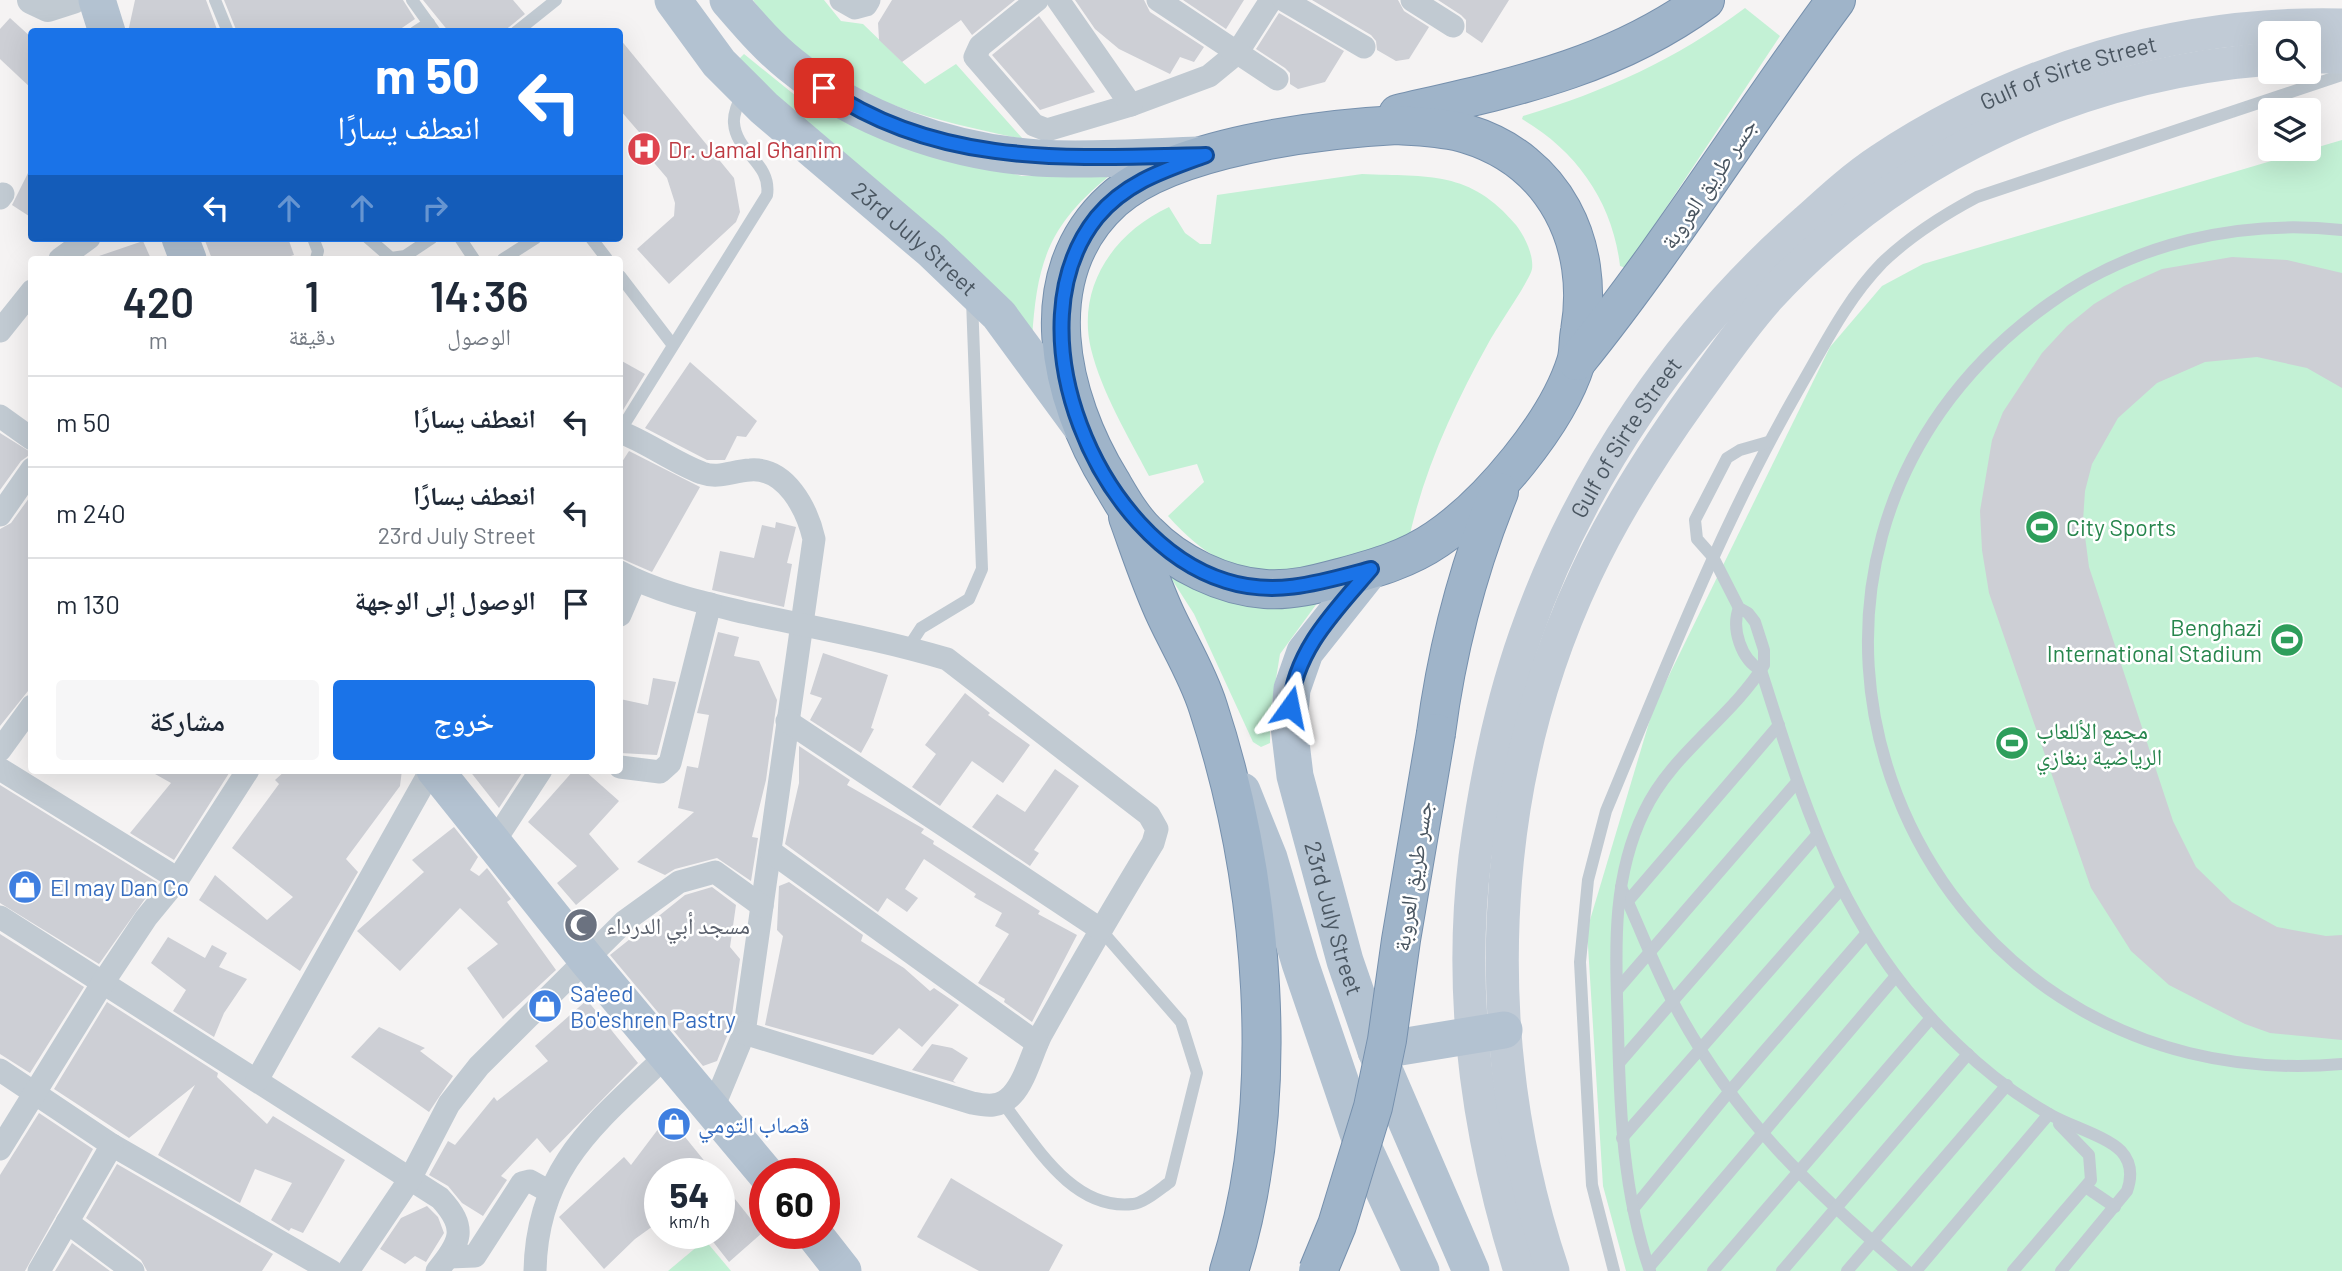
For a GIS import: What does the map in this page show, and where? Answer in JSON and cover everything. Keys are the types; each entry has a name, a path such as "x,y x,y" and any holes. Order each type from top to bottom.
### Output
{"highway":[{"path":"1335,128 1397,125 1451,130 1507,151 1543,180 1567,215 1581,256 1585,296 1576,363 1547,421 1504,481 1438,539 1417,552 1371,569 1286,589 1265,589 1225,581 1186,562 1147,533 1123,502 1084,431 1070,395 1062,359 1064,290 1077,248 1098,216 1126,189 1143,178 1206,155 1335,128 1569,72 1631,46 1705,0"},
{"name":"جسر طريق العروبة","path":"1576,363 1654,262 1732,145 1836,0"},
{"name":"جسر طريق العروبة","path":"1318,1271 1356,1170 1376,1094 1445,668 1459,604 1479,541 1504,481"},
{"path":"1123,502 1150,580 1207,704 1220,746 1251,888 1262,1035 1257,1134 1244,1216 1229,1271"}],"main road":[{"path":"97,0 107,28"},
{"path":"108,28 111,0"},
{"name":"23rd July Street","path":"673,0 719,63 744,88 971,287 999,315 1084,431"},
{"path":"728,0 791,66 840,99 933,139 981,151 1037,158 1206,155"},
{"name":"Gulf of Sirte Street","path":"1553,1271 1488,1033 1470,933 1475,862 1501,716 1526,634 1587,497 1635,416 1677,358 1728,297 1776,247 1878,161 1993,98 2055,71 2106,54 2190,34 2254,26 2342,25"},
{"path":"2321,57 2342,57"},
{"name":"Gulf of Sirte Street","path":"1521,1271 1486,1139 1488,1033 1503,935 1516,801 1532,726 1558,642 1585,576 1619,509 1665,436 1733,341 1769,298 1814,253 1914,174 1977,139 2082,95 2152,75 2258,60"},
{"name":"23rd July Street","path":"1371,569 1305,652 1292,689 1289,726 1296,776 1345,961 1376,1051 1471,1271"},
{"name":"23rd July Street","path":"1220,746 1239,784 1269,858 1300,962 1361,1142 1421,1271"},
{"path":"436,774 666,1056 753,1158"},
{"path":"1376,1051 1488,1033"},
{"path":"826,1249 844,1271"}],"street":[{"path":"31,0 48,8 73,0"},
{"path":"841,0 855,8 866,5 869,0"},
{"path":"1037,0 976,52 978,62 1034,125 1048,130 1198,82 1237,53 1271,0"},
{"path":"1058,0 1131,105"},
{"path":"1158,0 1277,79"},
{"path":"1284,0 1364,47"},
{"path":"1412,0 1453,26"},
{"path":"64,256 83,242"},
{"path":"0,331 28,296"},
{"path":"0,416 28,436"},
{"path":"623,433 703,473 721,477 751,470 773,473 793,493 809,517 814,539 744,1033 713,1108"},
{"path":"0,514 28,475"},
{"path":"623,598 627,576 710,604 947,659 1149,815 1157,829 1153,842 1100,929 1037,1042 1014,1094 1003,1103 989,1107 972,1103 744,1033"},
{"path":"623,767 660,772 670,763 710,604"},
{"path":"0,750 28,712"},
{"path":"787,721 1100,929"},
{"path":"0,769 178,879"},
{"path":"0,1149 102,984 146,918 178,879 245,774"},
{"path":"257,1080 431,774"},
{"path":"494,842 538,774"},
{"path":"770,851 1037,1042"},
{"path":"348,1271 410,1179 449,1104 479,1066 625,921 679,882 715,872 762,906"},
{"path":"0,916 102,984 440,1198 459,1224 458,1240 443,1264"},
{"path":"535,1271 535,1246 548,1191 568,1156 602,1116 666,1056"},
{"path":"0,1070 297,1263 331,1271"},
{"path":"39,1271 112,1145"},
{"path":"443,1264 475,1256 522,1183 530,1181 548,1191"},
{"path":"67,1222 133,1271"}],"lane":[{"path":"215,0 216,9 226,28"},
{"path":"411,0 432,27"},
{"path":"521,28 556,0"},
{"path":"1614,1271 1592,1185 1580,962 1583,907 1595,845 1606,811 1713,557 1768,442 1844,311 1861,287 1903,244 1951,210 2005,185 2342,75"},
{"path":"623,426 767,195 769,183 765,171 742,144 734,124 744,88"},
{"path":"2342,230 2241,230 2209,235 2146,253 2088,279 2008,335 1944,408 1898,494 1887,524 1873,587 1869,652 1881,748 1906,819 1948,894 1968,919 2014,965 2057,997 2094,1019 2175,1051 2249,1066 2342,1064"},
{"path":"373,242 389,256"},
{"path":"405,256 426,242"},
{"path":"508,256 530,242"},
{"path":"594,242 605,256"},
{"path":"623,280 672,344"},
{"path":"908,648 920,628 969,599 982,569 978,404 971,287"},
{"path":"1650,1269 1633,1209 1622,1138 1615,938 1621,887 1634,836 1656,791 1761,670 1765,655 1760,634 1752,617 1739,608 1713,557 1697,539 1695,520 1727,458 1740,450 1768,442"},
{"path":"1739,608 1735,622 1739,640 1749,661 1761,670 1816,836 1840,889 1866,934 1931,1018 1968,1054 2049,1114 2115,1146 2126,1158 2130,1183 2115,1207 2061,1271"},
{"path":"1628,901 1779,725"},
{"path":"1617,990 1797,782"},
{"path":"1619,1063 1816,836"},
{"path":"1621,887 1673,1002 1699,1048 1729,1092 1796,1173 1834,1210 1907,1271"},
{"path":"1622,1138 1840,889"},
{"path":"1003,1103 1060,1175 1097,1201 1135,1205 1170,1182 1198,1073 1181,1022 1100,929"},
{"path":"1633,1209 1729,1092 1866,934"},
{"path":"1650,1269 1896,976"},
{"path":"1713,1271 1931,1018"},
{"path":"1782,1271 1968,1054"},
{"path":"1847,1271 2007,1085"},
{"path":"2013,1271 2087,1188 2093,1172 2089,1155 2049,1114"},
{"path":"1916,1271 2049,1114"},
{"path":"2087,1188 2115,1207"}],"green space":[{"path":"753,0 824,0 841,21 863,24 925,84 956,64 1023,139 900,108 844,83 790,47"},
{"path":"1745,8 1780,36 1626,268 1620,266 1609,221 1589,181 1560,147 1522,119 1523,116 1583,96 1639,72 1719,27"},
{"path":"744,54 796,96 845,122 909,149 1022,176 1109,176 1072,212 1050,247 1042,267 1032,339 736,62"},
{"name":"City Sports","path":"2342,140 2342,1271 1626,1271 1603,1186 1587,930 1654,706 1830,347 1882,286 1923,264 2271,161 2321,161 2321,146"},
{"path":"1362,174 1408,175 1447,180 1482,194 1499,207 1519,229 1530,252 1532,269 1489,342 1452,414 1422,490 1408,543 1357,557 1300,568 1277,570 1238,566 1204,549 1168,516 1204,482 1197,464 1149,476 1116,414 1091,349 1089,304 1095,283 1117,246 1132,231 1169,207 1185,233 1200,244 1211,244 1217,195"},
{"path":"1171,572 1318,602 1280,654 1270,716 1270,743 1261,747 1253,742 1194,614 1171,578"},
{"path":"694,1249 713,1249 731,1271 668,1271"}],"building":[{"path":"135,0 206,0 216,28 129,28"},
{"path":"224,0 403,0 415,19 402,28 235,28"},
{"path":"423,0 513,0 525,14 508,28 446,28"},
{"path":"892,0 1015,0 972,35 961,20 902,62 879,40 878,23"},
{"path":"1075,0 1144,0 1150,12 1204,47 1194,62 1180,57 1170,74 1119,49 1095,29"},
{"path":"1183,0 1244,0 1226,29"},
{"path":"1312,0 1398,0 1404,11 1429,27 1409,59 1396,61 1377,50 1376,41 1371,35"},
{"path":"1438,0 1509,0 1482,43 1466,32 1466,20 1461,15"},
{"path":"1279,13 1344,51 1325,82 1298,89 1290,84 1290,73 1285,68 1256,49"},
{"path":"1039,16 1095,92 1040,110 992,55"},
{"path":"10,18 28,34 28,85 0,59 0,29"},
{"path":"623,43 734,178 740,212 736,222 669,284 637,249 674,216 675,203 667,178 639,145 645,139 623,113"},
{"path":"28,173 28,215 12,205"},
{"path":"143,242 150,256 99,256"},
{"path":"206,242 289,242 294,255 291,256 211,256"},
{"path":"2232,257 2287,260 2342,273 2342,388 2307,368 2257,357 2205,362 2157,383 2118,418 2092,464 2085,491 2083,521 2089,567 2173,821 2196,867 2232,902 2277,927 2326,936 2342,935 2342,1040 2270,1033 2245,1024 2169,985 2131,951 2091,888 1989,593 1982,550 1980,511 1992,440 2003,412 2042,353 2067,326 2094,304 2124,286 2162,269"},
{"path":"623,362 645,374 623,410"},
{"path":"690,362 757,421 746,437 737,436 725,460 707,460 645,428"},
{"path":"0,433 28,450 28,456 21,461 0,490"},
{"path":"629,451 700,487 652,572 623,559 623,460"},
{"path":"28,500 28,691 0,726 0,529 11,523"},
{"path":"776,522 796,527 787,563 792,564 784,607 712,590 720,551 754,558 762,525 775,528"},
{"path":"718,632 739,637 734,656 759,661 777,700 766,780 752,837 758,838 751,881 717,858 675,869 665,875 637,862 694,812 678,808 687,766 698,768 709,715 697,713"},
{"path":"823,653 888,675 871,728 874,729 861,753 810,720 822,698 810,694"},
{"path":"653,678 676,682 657,755 623,753 623,700 648,705"},
{"path":"965,693 990,713 988,715 1030,745 1003,783 972,761 940,806 912,787 936,754 925,745"},
{"path":"799,746 850,780 847,785 924,829 921,833 934,841 933,844 1040,911 1038,914 1077,935 1032,1022 1004,1002 1005,999 978,983 1009,934 995,926 1002,913 974,897 976,894 924,859 905,889 918,898 907,912 887,898 878,912 785,844 799,783"},
{"path":"1055,769 1079,786 1034,850 1039,853 1030,866 972,827 997,794 1025,812"},
{"path":"155,774 228,774 174,860 130,833 171,783"},
{"path":"282,774 402,774 400,786 346,859 358,872 300,971 199,900 215,875 267,920 293,897 232,848 279,784 275,780"},
{"path":"472,774 521,774 499,808"},
{"path":"570,774 589,774 619,801 589,834 619,869 576,905 557,883 577,866 528,822"},
{"path":"0,785 157,882 99,964 0,903"},
{"path":"454,827 478,857 470,870 479,876 487,868 511,899 507,902 556,970 503,1019 467,968 498,944 460,908 400,971 357,931 424,872 412,860"},
{"path":"789,882 863,935 861,941 904,968 930,991 934,988 959,1005 922,1047 899,1028 873,1055 765,1025 783,936 777,930 779,886"},
{"path":"712,887 736,905 730,947 740,959 730,1029 717,1061 703,1066 610,955 685,895"},
{"path":"0,934 84,987 30,1073 0,1054"},
{"path":"168,937 205,958 212,945 227,953 219,967 247,979 224,1013 214,1037 173,1011 186,990 151,963"},
{"path":"587,1000 638,1063 550,1153 537,1138 501,1176 507,1180 483,1216 462,1203 448,1186 429,1175 448,1141 455,1145 494,1097 497,1101 548,1061 535,1046"},
{"path":"107,1002 218,1073 217,1077 267,1124 273,1116 345,1160 303,1233 291,1228 289,1231 271,1220 292,1183 255,1169 240,1203 158,1155 195,1085 129,1138 54,1089"},
{"path":"379,1027 425,1048 420,1051 453,1076 429,1112 351,1057"},
{"path":"932,1044 952,1048 968,1058 953,1081 956,1083 912,1070"},
{"path":"39,1113 93,1149 25,1271 0,1271 0,1175"},
{"path":"668,1116 702,1158 644,1158 644,1233 604,1269 559,1217 624,1157 631,1165"},
{"path":"117,1164 273,1254 262,1271 147,1271 141,1260 86,1218"},
{"path":"951,1178 1063,1245 1049,1271 979,1271 917,1237"},
{"path":"735,1199 749,1217 749,1244 729,1262 719,1249 735,1249"},
{"path":"427,1206 438,1217 444,1233 426,1262 415,1256 405,1264 380,1249 401,1218"},
{"path":"72,1243 110,1271 55,1271"}],"place":[{"name":"Dr. Jamal Ghanim","path":"644,149"},
{"name":"City Sports","path":"2042,527"},
{"name":"Benghazi International Stadium","path":"2287,640"},
{"name":"مجمع الأللعاب الرياضية بنغازي","path":"2012,743"},
{"name":"El may Dan Co","path":"25,887"},
{"name":"مسجد أبي الدرداء","path":"581,925"},
{"name":"Sa'eed Bo'eshren Pastry","path":"545,1006"},
{"name":"قصاب التومي","path":"674,1124"}],"route":[{"path":"824,88 840,99 886,121 933,139 981,151 1037,158 1206,155 1143,178 1111,201 1087,231 1077,248 1064,290 1061,312 1062,359 1070,395 1101,467 1147,533 1186,562 1225,581 1265,589 1307,586 1371,569 1328,619 1305,652 1292,689 1290,707"}]}
